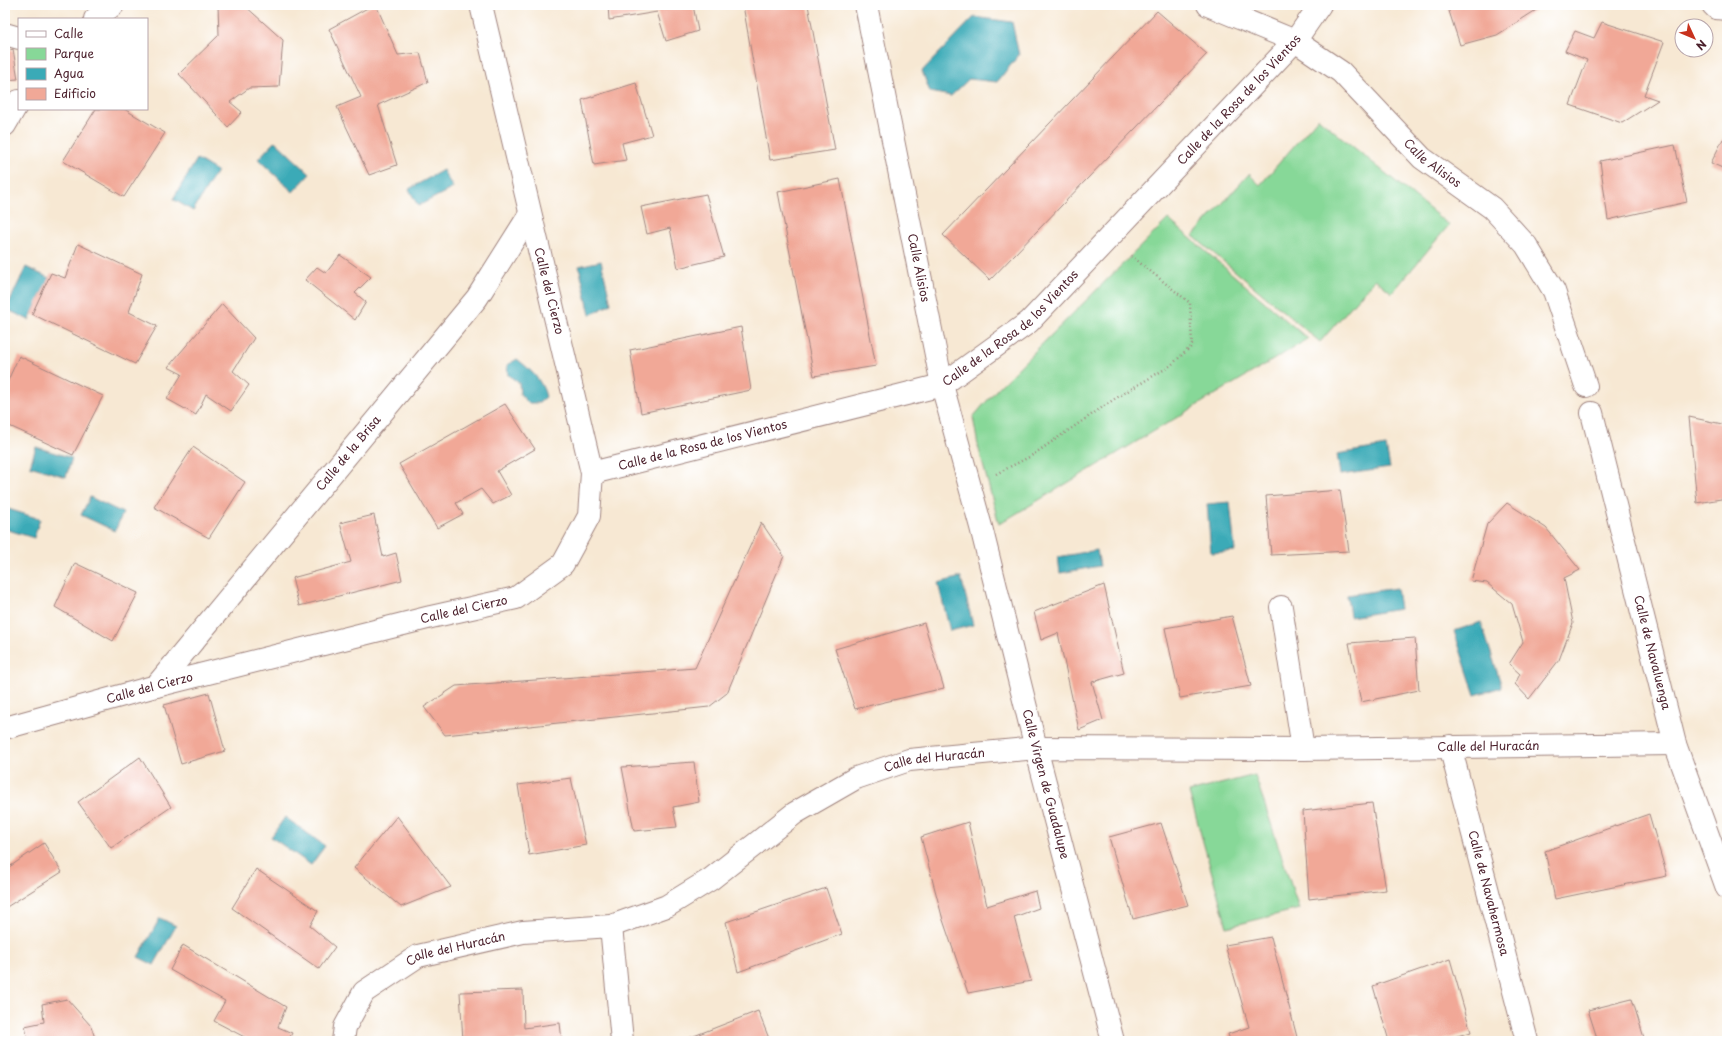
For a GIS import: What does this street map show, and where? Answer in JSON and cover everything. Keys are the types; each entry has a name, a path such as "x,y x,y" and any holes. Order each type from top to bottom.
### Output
{"street":[{"path":"96,18 114,5"},
{"name":"Calle del Cierzo","path":"5,728 156,686 431,617 516,598 563,564 589,516 592,473 481,5"},
{"name":"Calle Alisios","path":"866,5 942,385 981,527"},
{"name":"Calle Alisios","path":"1208,5 1295,42 1341,72 1422,158 1492,208 1526,245 1554,291 1586,386"},
{"name":"Calle de la Rosa de los Vientos","path":"592,473 942,385 1029,322 1295,42 1320,5"},
{"path":"1713,5 1716,8 1727,9"},
{"path":"5,34 18,38"},
{"path":"5,125 18,103"},
{"name":"Calle de la Brisa","path":"156,686 477,298 530,214"},
{"name":"Calle de Navaluenga","path":"1592,413 1675,744 1727,888"},
{"name":"Calle Virgen de Guadalupe","path":"981,527 1036,748 1113,1041"},
{"path":"1281,607 1303,749"},
{"name":"Calle del Huracán","path":"342,1041 345,1027 364,992 418,956 523,932 611,926 667,906 711,879 795,813 856,778 909,760 1036,748 1303,749 1675,744"},
{"name":"Calle de Navahermosa","path":"1450,746 1527,1041"},
{"path":"611,926 622,1041"}],"path":[{"path":"970,487 1031,456 1116,398 1170,366 1192,346 1190,303 1108,238"}],"green space":[{"path":"1318,118 1449,225 1392,293 1375,279 1320,342 1193,236 1249,174 1260,185"},
{"path":"1168,219 1308,339 999,524 978,446 973,417 998,388"},
{"path":"1255,775 1299,909 1227,927 1189,792"}],"water":[{"path":"974,17 1012,22 1019,55 997,82 969,79 951,96 930,92 922,71"},
{"path":"275,141 310,174 293,192 258,159"},
{"path":"197,159 217,171 193,211 173,199"},
{"path":"443,170 453,188 418,206 409,189"},
{"path":"601,261 611,304 590,315 579,266"},
{"path":"26,267 49,278 29,320 6,309"},
{"path":"517,359 531,371 542,386 546,397 539,403 528,403 520,394 519,383 508,375 507,365"},
{"path":"1386,446 1390,468 1340,475 1337,454"},
{"path":"36,447 72,458 66,477 30,466"},
{"path":"90,497 123,513 115,531 81,515"},
{"path":"1230,502 1235,551 1211,553 1207,504"},
{"path":"5,508 40,519 34,538 5,529"},
{"path":"1097,550 1100,566 1060,573 1058,557"},
{"path":"961,577 973,625 950,631 938,583"},
{"path":"1397,588 1400,609 1350,617 1347,595"},
{"path":"1481,622 1502,687 1475,695 1454,631"},
{"path":"285,817 325,846 311,865 271,837"},
{"path":"160,918 176,926 154,965 138,957"}],"building":[{"path":"218,5 244,5 283,40 279,87 249,88 230,102 242,112 228,127 179,74 219,35"},
{"path":"373,5 376,5 398,55 420,53 428,82 378,105 397,165 369,175 337,107 361,97 329,29"},
{"path":"608,5 693,5 698,31 666,41 657,12 609,20"},
{"path":"743,5 808,5 835,150 770,160"},
{"path":"1447,5 1544,5 1497,35 1460,45"},
{"path":"1157,11 1207,54 990,280 943,235"},
{"path":"1602,22 1664,42 1644,95 1658,100 1622,123 1570,105 1587,60 1565,51 1575,31 1594,38"},
{"path":"13,49 18,79 5,80 5,52"},
{"path":"636,83 652,135 622,143 626,160 594,165 582,100"},
{"path":"95,110 126,110 165,133 124,197 63,161"},
{"path":"1723,139 1727,140 1727,170 1711,163"},
{"path":"1675,145 1687,202 1608,220 1600,161"},
{"path":"840,179 876,366 814,376 778,192"},
{"path":"706,194 724,257 678,268 670,228 647,234 641,207"},
{"path":"78,244 142,274 129,312 157,326 135,364 32,314 51,273 65,278"},
{"path":"340,255 371,277 355,293 366,302 355,320 305,280 317,267 326,273"},
{"path":"222,304 254,338 233,371 249,385 231,411 206,394 196,415 167,399 182,374 168,367"},
{"path":"741,327 751,390 641,413 630,350"},
{"path":"19,356 103,396 73,455 5,424 5,387"},
{"path":"505,404 535,449 497,471 511,495 493,504 481,489 456,503 463,514 437,528 399,464"},
{"path":"1689,417 1727,425 1727,498 1697,503"},
{"path":"193,447 245,482 209,538 154,507"},
{"path":"1340,490 1349,551 1271,555 1266,496"},
{"path":"1507,503 1546,528 1580,570 1564,578 1573,623 1559,660 1529,699 1515,684 1520,674 1509,664 1523,642 1512,604 1487,583 1471,581 1487,524"},
{"path":"374,515 383,557 396,553 402,580 299,606 292,578 351,562 340,523"},
{"path":"761,522 784,556 727,693 709,707 445,735 424,707 456,686 695,668"},
{"path":"75,563 138,593 113,641 55,607"},
{"path":"1104,585 1124,673 1092,682 1103,720 1079,730 1058,633 1041,640 1034,612"},
{"path":"1232,616 1251,686 1180,698 1165,628"},
{"path":"924,623 944,688 855,709 835,649"},
{"path":"1415,638 1419,690 1361,702 1349,643"},
{"path":"209,693 225,751 181,764 164,705"},
{"path":"140,757 171,807 111,848 78,802"},
{"path":"694,762 699,802 673,807 677,827 634,831 622,767"},
{"path":"571,778 586,845 529,855 518,785"},
{"path":"1372,803 1386,890 1309,899 1303,811"},
{"path":"1649,814 1667,876 1555,899 1545,851"},
{"path":"397,816 451,887 401,907 354,868"},
{"path":"968,822 987,906 1035,891 1039,908 1014,917 1031,981 968,993 943,920 921,837"},
{"path":"1161,823 1188,905 1133,919 1109,837"},
{"path":"44,843 62,872 5,908 5,870"},
{"path":"256,869 318,911 310,926 335,947 319,969 232,908"},
{"path":"826,888 842,934 738,972 726,922"},
{"path":"1271,937 1298,1041 1230,1041 1228,1034 1249,1027 1225,945"},
{"path":"183,945 286,1007 278,1027 292,1033 288,1041 252,1041 214,1021 225,1001 170,970"},
{"path":"1450,959 1471,1032 1440,1041 1389,1041 1373,986"},
{"path":"523,990 524,1028 560,1023 562,1041 463,1041 460,992"},
{"path":"67,999 91,1026 96,1041 28,1041 25,1026 44,1022 42,1004"},
{"path":"1632,999 1645,1041 1598,1041 1588,1010"},
{"path":"758,1011 770,1041 681,1041"}]}
